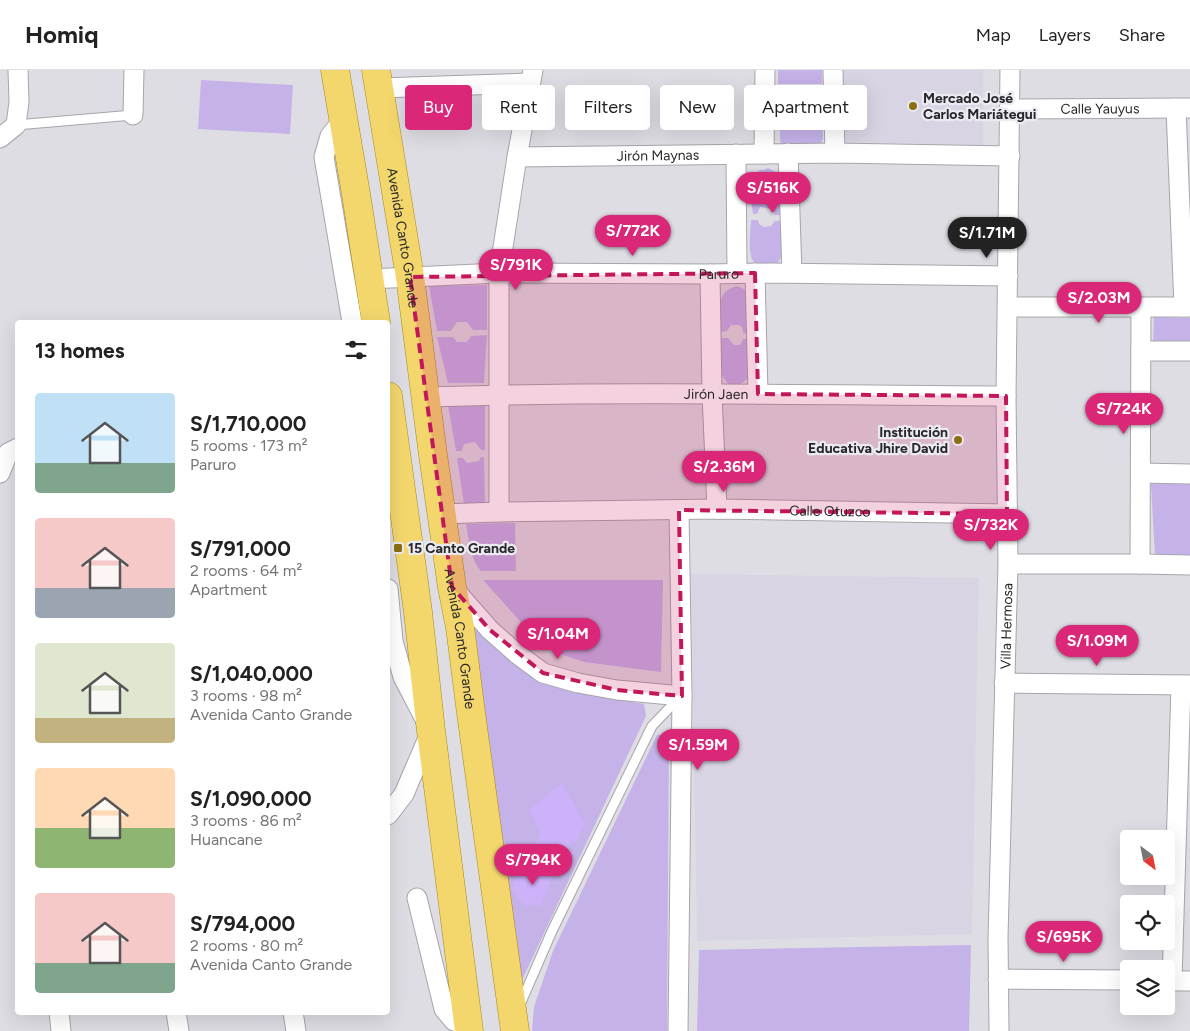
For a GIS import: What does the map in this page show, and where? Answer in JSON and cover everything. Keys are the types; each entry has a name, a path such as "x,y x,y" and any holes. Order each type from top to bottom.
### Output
{"main road":[{"path":"335,70 376,320"},
{"name":"Avenida Canto Grande","path":"378,79 410,277 433,455 452,587 460,627 514,1023"},
{"path":"390,410 417,604 431,731 469,1028"}],"street":[{"path":"0,138 16,125 18,70"},
{"path":"133,115 134,70"},
{"path":"764,154 765,70"},
{"path":"834,70 835,153"},
{"name":"Villa Hermosa","path":"999,1031 998,979 1008,564 1006,396 1010,70"},
{"path":"378,79 532,77 517,157 499,273 499,512"},
{"path":"1008,307 1187,307 1183,108"},
{"name":"Calle Yauyus","path":"1010,109 1183,108"},
{"path":"343,120 330,136 324,157 352,320"},
{"path":"788,153 792,274"},
{"name":"Jirón Maynas","path":"517,157 788,153 1010,156"},
{"path":"736,154 758,394"},
{"name":"Paruro","path":"370,279 499,273 1008,276"},
{"path":"710,274 712,394 717,509"},
{"path":"1140,564 1141,307"},
{"path":"1141,351 1190,351"},
{"name":"Jirón Jaen","path":"426,397 712,394 1006,396"},
{"path":"0,473 8,453 15,450"},
{"path":"1140,473 1190,474"},
{"name":"Calle Otuzco","path":"442,514 717,509 1007,514"},
{"path":"678,510 682,696 678,1031"},
{"path":"1008,564 1190,564"},
{"path":"452,587 490,630 543,673 578,683 617,690 682,696"},
{"path":"390,610 393,641 402,677 431,731 404,794 390,812"},
{"path":"1004,683 1186,685 1176,981"},
{"path":"417,898 444,1009 454,1021 469,1028"},
{"path":"998,979 1120,980"},
{"path":"59,1015 61,1031"},
{"path":"176,1015 179,1031"},
{"path":"293,1015 296,1031"}],"lane":[{"path":"16,125 133,115"},
{"path":"514,1023 518,1008 552,931 652,726 682,696"}],"highlighted area":[{"path":"755,273 758,394 1006,396 1007,514 679,510 682,696 617,690 543,673 490,630 452,587 410,277"}],"shaded area":[{"path":"778,70 822,70 822,84 778,84"},
{"name":"Mercado José Carlos Mariátegui","path":"843,70 983,70 983,145 843,142 843,130 867,130 867,85 843,85"},
{"path":"201,80 293,85 290,134 198,129"},
{"path":"780,130 823,130 821,143 815,147 785,146 781,144"},
{"path":"768,168 779,176 781,215 775,215 773,209 760,207 757,214 753,214 751,184 756,173"},
{"path":"751,220 758,220 759,224 764,227 771,226 775,221 782,221 781,257 778,263 772,267 757,265 753,261 750,250"},
{"path":"487,285 487,330 473,330 467,322 457,322 451,331 437,331 429,286"},
{"path":"737,286 744,289 748,295 750,334 743,333 742,327 739,325 731,325 727,331 721,332 720,304 722,298 730,289"},
{"path":"1154,317 1190,318 1190,348 1153,347"},
{"path":"487,335 484,383 448,383 437,337 453,337 457,342 467,342 471,336"},
{"path":"720,338 728,338 734,345 740,345 743,339 750,339 750,374 741,384 728,384 720,373"},
{"path":"485,403 485,450 481,450 475,442 464,444 462,451 456,451 448,405"},
{"path":"481,457 484,457 485,503 481,505 464,504 457,458 463,458 467,463 479,461"},
{"path":"1151,484 1190,484 1190,555 1155,556"},
{"path":"515,523 516,571 481,571 472,555 466,524"},
{"path":"691,574 979,578 972,934 697,941"},
{"path":"483,580 663,580 661,672 584,662 557,653 536,639"},
{"path":"462,606 515,659 598,696 644,704 646,716 515,995"},
{"path":"669,734 667,1031 532,1031 534,1007 553,951 657,735"},
{"path":"971,945 969,1031 697,1031 699,950"}],"building":[{"path":"562,784 585,824 575,844 572,840 564,856 535,845 540,833 529,809"},
{"path":"556,868 541,905 525,906 512,890 518,873"}],"place":[{"name":"Mercado José Carlos Mariátegui","path":"913,106"},
{"name":"Institución Educativa Jhire David","path":"958,440"},
{"name":"15 Canto Grande","path":"398,548"}]}
